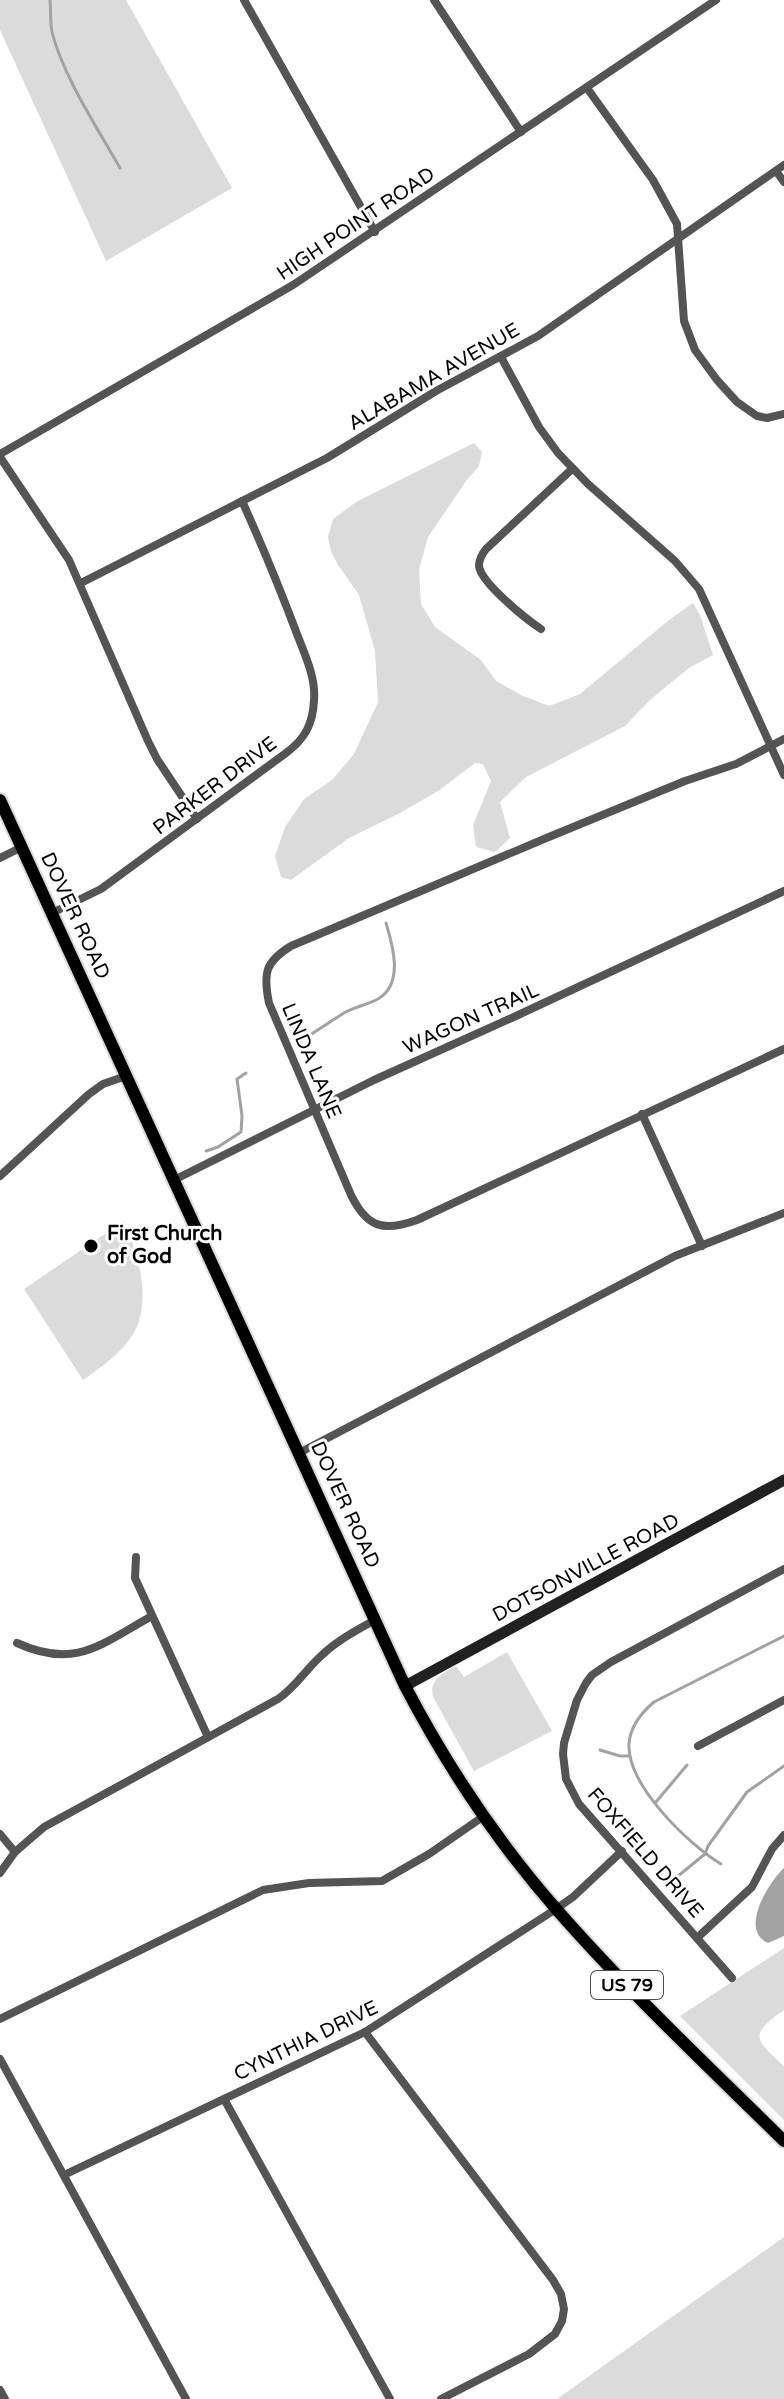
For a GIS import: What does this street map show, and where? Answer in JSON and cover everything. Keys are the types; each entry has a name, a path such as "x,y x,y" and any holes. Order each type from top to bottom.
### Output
{"main road":[{"name":"DOVER ROAD","path":"0,800 405,1686 441,1751 484,1816 556,1909 622,1981 784,2141"},
{"name":"DOTSONVILLE ROAD","path":"405,1686 784,1480"}],"street":[{"path":"244,0 375,232"},
{"path":"434,0 521,132"},
{"name":"HIGH POINT ROAD","path":"0,455 250,312 375,232 716,0"},
{"path":"587,88 653,180 677,224 684,321 692,343 717,380 737,402 757,416 767,418 784,414"},
{"path":"780,168 784,182"},
{"name":"ALABAMA AVENUE","path":"81,583 327,458 436,391 501,357 562,320 780,168"},
{"path":"501,357 539,427 572,469 691,578 708,606 784,775"},
{"path":"0,455 69,560 148,741 197,819"},
{"path":"541,629 489,583 480,571 479,563 486,549 572,469"},
{"name":"PARKER DRIVE","path":"52,913 101,889 300,742 312,718 315,697 311,672 271,565 242,501"},
{"name":"LINDA LANE","path":"784,739 736,764 685,781 297,944 277,955 266,972 269,1003 355,1203 372,1223 390,1227 417,1220 784,1049"},
{"path":"0,858 22,847"},
{"name":"WAGON TRAIL","path":"174,1180 374,1080 784,891"},
{"path":"0,1176 89,1094 103,1084 126,1076"},
{"path":"642,1114 702,1246"},
{"path":"299,1453 675,1256 784,1213"},
{"path":"136,1557 135,1578 208,1737"},
{"name":"FOXFIELD DRIVE","path":"732,1978 579,1804 566,1779 564,1743 577,1700 592,1675 784,1569"},
{"path":"17,1643 48,1654 72,1655 91,1649 152,1616"},
{"path":"0,1873 15,1852 44,1827 278,1699 295,1686 333,1646 375,1620"},
{"path":"698,1746 784,1700"},
{"path":"0,2019 263,1890 300,1884 382,1881 427,1856 484,1816"},
{"path":"0,1834 15,1852"},
{"path":"697,1938 744,1897 772,1849 784,1835"},
{"name":"CYNTHIA DRIVE","path":"64,2175 365,2032 556,1909 622,1851"},
{"path":"365,2032 549,2273 563,2302 562,2321 550,2340 441,2399"},
{"path":"0,2059 186,2399"},
{"path":"224,2099 390,2399"},
{"path":"0,2390 5,2399"}],"shaded area":[{"path":"0,0 126,0 232,188 106,261 0,30"},
{"path":"474,443 482,452 479,466 428,537 419,570 421,604 435,627 481,660 496,681 549,706 580,694 693,603 713,655 689,668 651,699 625,726 526,777 500,802 510,838 495,852 476,847 473,825 491,781 483,764 475,763 438,791 349,838 291,880 281,877 275,856 285,827 304,799 332,780 354,754 378,702 375,651 359,595 331,551 328,537 333,519 356,502"},
{"path":"124,1221 142,1280 140,1317 125,1345 83,1380 24,1289"},
{"path":"507,1652 552,1731 474,1771 433,1697 433,1686 438,1678 456,1666 464,1677"},
{"path":"784,1868 784,1936 768,1943 760,1937 756,1918 764,1895"},
{"path":"784,1948 784,2010 765,2026 760,2038 767,2050 784,2066 784,2120 680,2016"},
{"path":"784,2237 784,2399 557,2399"}],"waterway":[{"path":"50,0 52,32 64,66 120,168"},
{"path":"296,1044 344,1013 374,1001 386,992 394,974 386,923"},
{"path":"206,1151 241,1132 237,1079 246,1073"},
{"path":"721,1864 692,1843 649,1795 631,1760 630,1738 637,1721 654,1702 784,1636"},
{"path":"600,1750 630,1756"},
{"path":"656,1802 687,1765"},
{"path":"667,1885 705,1854 747,1792 784,1766"}],"place":[{"name":"First Church of God","path":"91,1246"}]}
